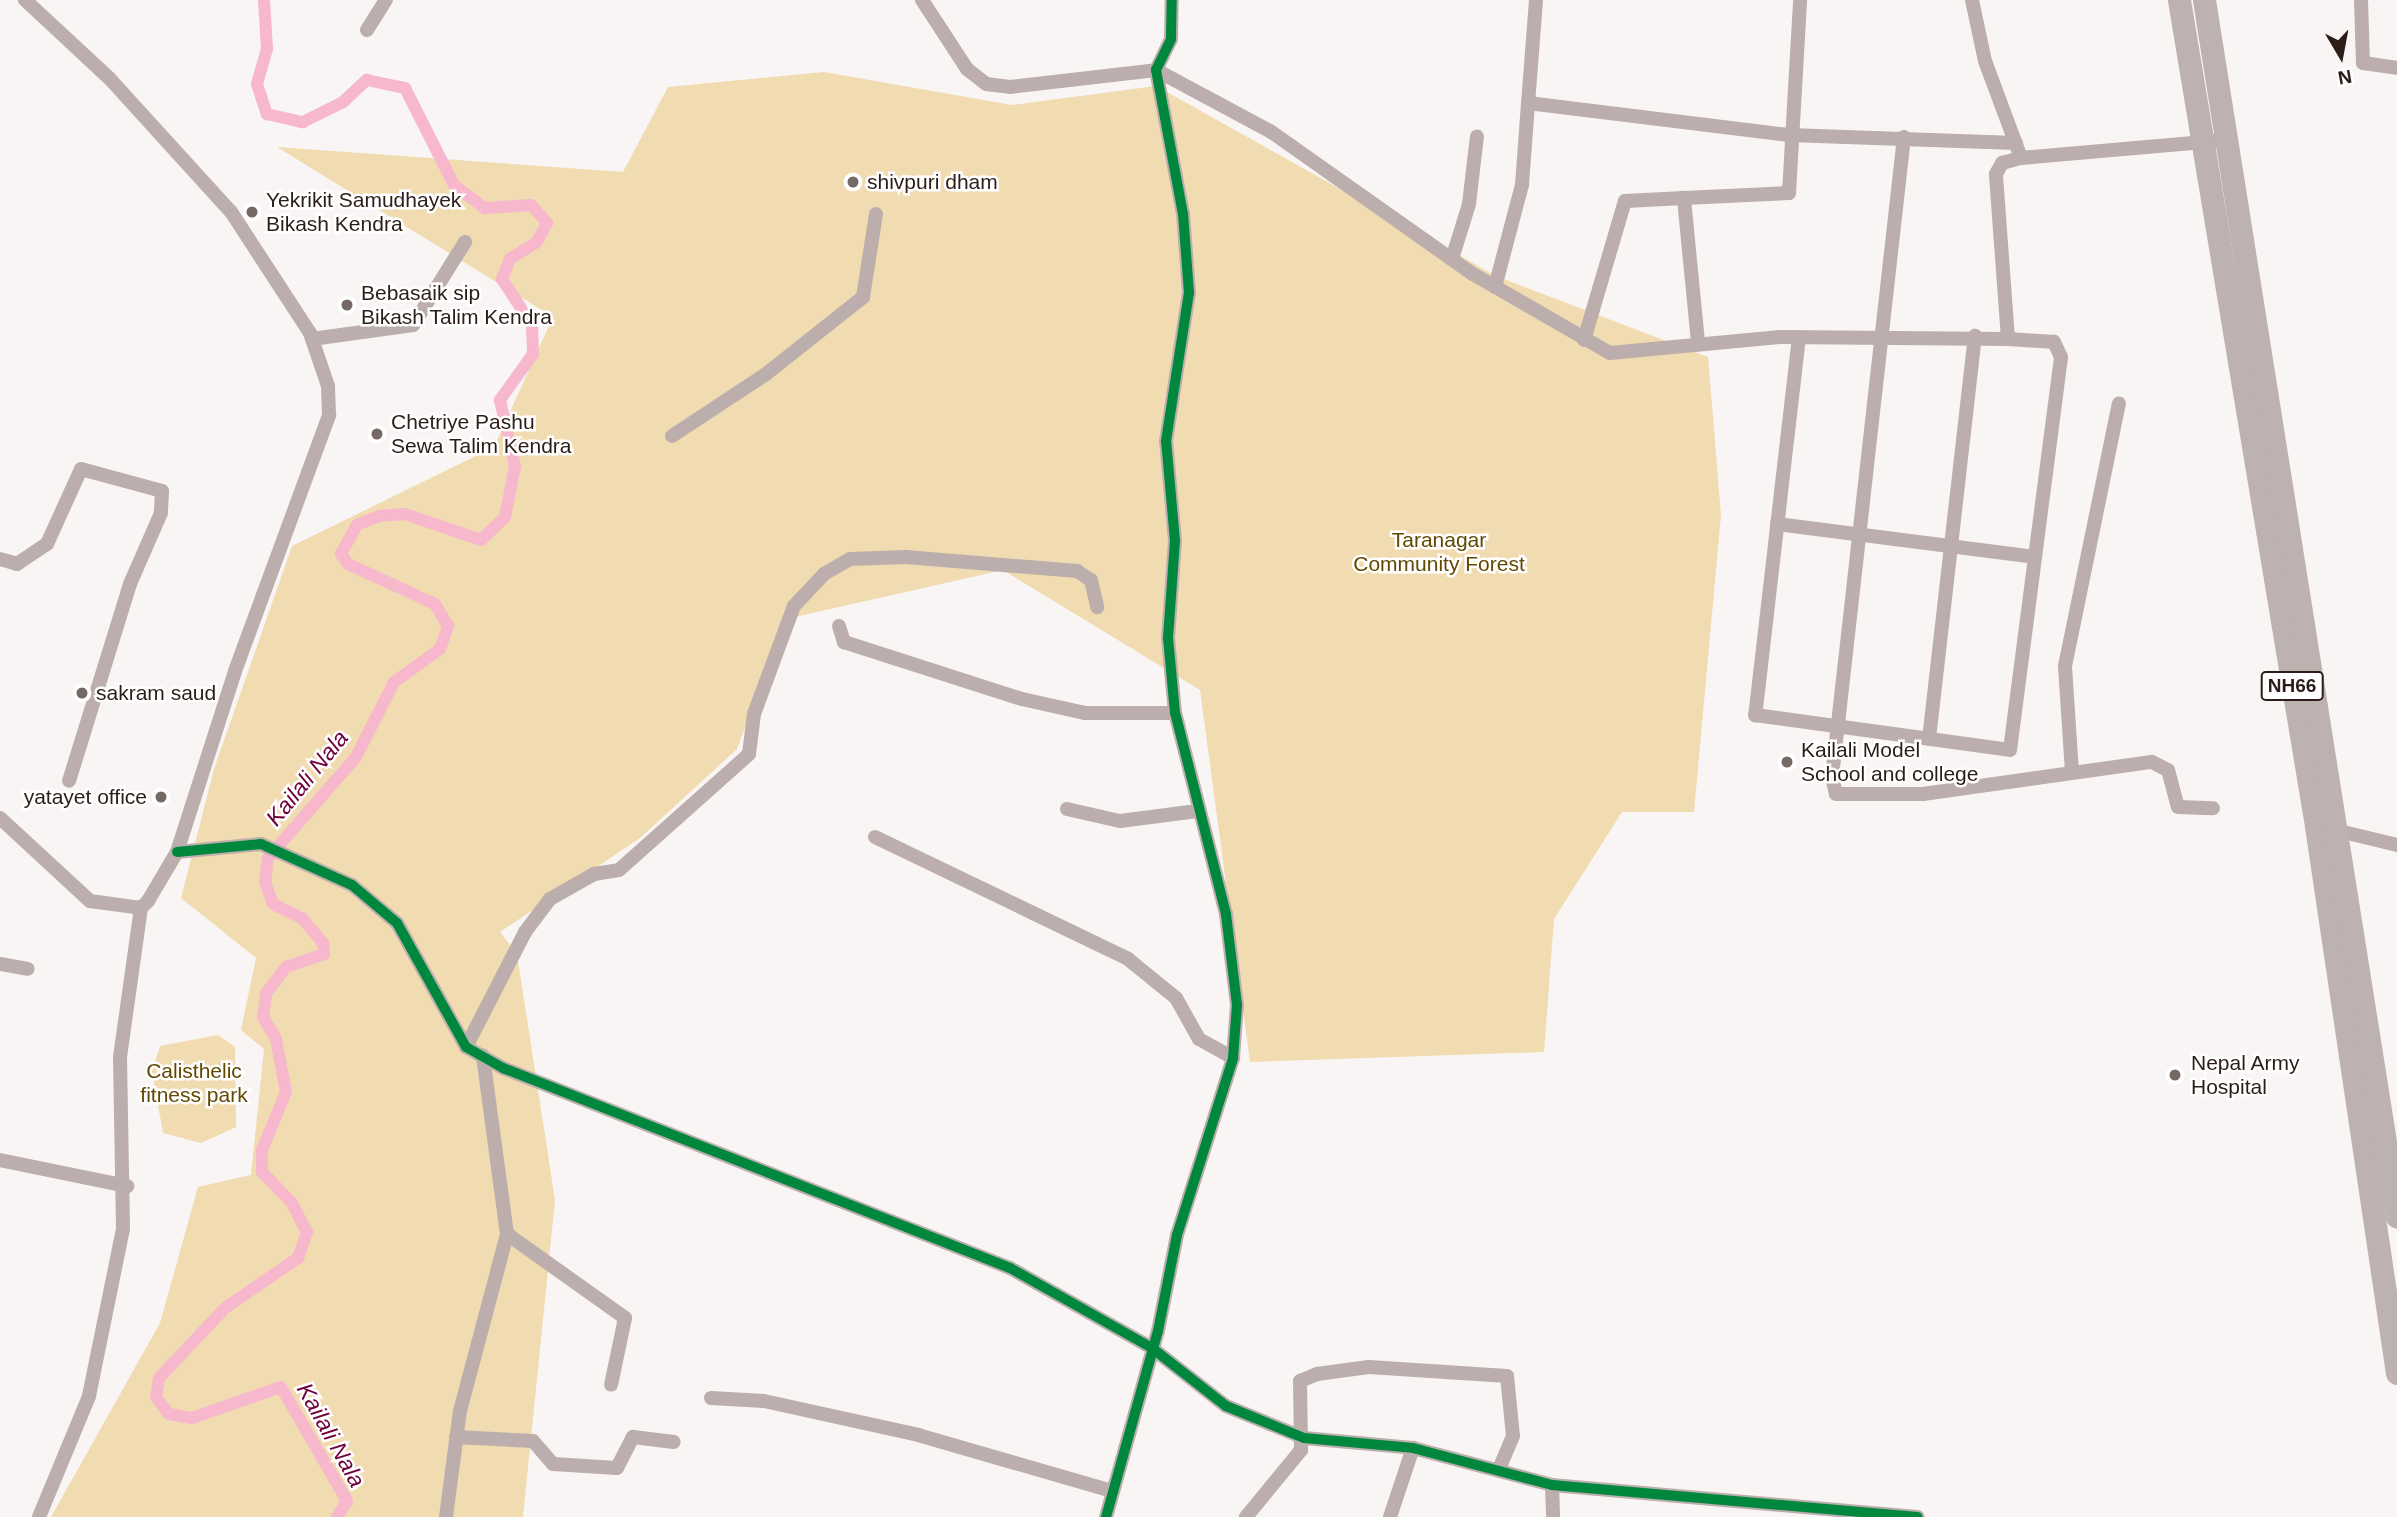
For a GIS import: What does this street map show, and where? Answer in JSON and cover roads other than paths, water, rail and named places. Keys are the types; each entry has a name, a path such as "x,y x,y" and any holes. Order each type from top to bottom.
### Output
{"highway":[{"name":"NH66","path":"2179,0 2316,826 2397,1373"},
{"name":"NH66","path":"2204,0 2397,1217"}],"street":[{"path":"25,0 109,78 231,212 312,340 328,386 329,415 235,671 177,852 141,908 120,1057 127,1186 89,1396 39,1517"},
{"path":"367,30 386,0"},
{"path":"922,0 967,69 986,84 1010,88 1156,70 1270,131 1452,259 1584,340 1610,353 1659,352 1698,342 1799,337 1975,336 2061,345 2034,557 2015,747 1758,717 1753,708 1799,337"},
{"path":"1106,1517 1152,1348 1177,1235 1233,1058 1237,1005 1226,914 1197,811 1175,713 1168,638 1174,512 1166,441 1189,293 1183,214 1156,70 1171,39 1172,0"},
{"path":"1495,287 1522,185 1536,0"},
{"path":"1584,340 1625,201 1789,193 1789,135 1800,0"},
{"path":"1972,0 1985,61 2021,158"},
{"path":"2361,0 2363,63 2397,68"},
{"path":"1528,103 1789,135 2016,143"},
{"path":"1452,259 1469,204 1478,136"},
{"path":"1904,138 1886,338 1832,777 1836,794 1923,794 2152,762 2168,770 2178,807 2213,808"},
{"path":"2008,339 1996,174 2003,163 2021,158 2203,145 2227,140"},
{"path":"1684,198 1698,342"},
{"path":"672,436 766,374 863,297 876,214"},
{"path":"312,340 413,325 465,242"},
{"path":"1929,739 1975,336"},
{"path":"2072,772 2065,666 2119,404"},
{"path":"0,559 17,564 47,544 81,469 162,491 161,513 130,584 69,781"},
{"path":"1777,524 1950,543 2034,557"},
{"path":"466,1047 525,932 550,899 594,874 619,870 749,754 754,714 794,606 824,574 850,559 906,557 1077,571 1091,580 1097,607"},
{"path":"839,626 844,642 1022,699 1085,713 1175,713"},
{"path":"1067,808 1120,821 1197,811"},
{"path":"0,818 90,901 141,908"},
{"path":"2335,830 2397,845"},
{"path":"875,837 1128,959 1176,998 1199,1039 1233,1058"},
{"path":"177,852 261,844 296,864 352,885 397,923 466,1047 1010,1268 1152,1348 1226,1406 1304,1437 1413,1448 1500,1466 1552,1485 1918,1517"},
{"path":"0,964 28,969"},
{"path":"446,1517 456,1437 507,1234 483,1056"},
{"path":"0,1160 127,1186"},
{"path":"507,1234 625,1318 611,1385"},
{"path":"1246,1517 1304,1437 1300,1381 1317,1374 1369,1367 1507,1376 1513,1436 1500,1466"},
{"path":"711,1398 764,1401 918,1434 1112,1491"},
{"path":"456,1437 533,1441 553,1464 617,1468 633,1437 674,1442"},
{"path":"1390,1517 1413,1448"},
{"path":"1552,1485 1553,1517"}],"waterway":[{"name":"Kailali Nala","path":"264,0 267,49 257,84 267,114 303,122 343,102 367,80 405,88 454,185 485,208 531,205 547,223 537,242 510,259 502,279 532,325 533,354 500,400 515,466 505,517 481,540 405,514 379,516 357,525 341,554 348,564 435,604 448,626 440,649 394,682 356,757 268,858 265,882 273,904 302,918 323,943 324,954 286,967 266,994 263,1017 276,1039 286,1092 262,1150 262,1172 292,1203 307,1232 298,1258 225,1308 159,1378 156,1397 169,1414 192,1418 281,1387 347,1501 337,1517"}],"place":[{"name":"shivpuri dham","path":"853,182"},
{"name":"Yekrikit Samudhayek Bikash Kendra","path":"252,212"},
{"name":"Bebasaik sip Bikash Talim Kendra","path":"347,305"},
{"name":"Chetriye Pashu Sewa Talim Kendra","path":"377,434"},
{"name":"sakram saud","path":"82,693"},
{"name":"Kailali Model School and college","path":"1787,762"},
{"name":"yatayet office","path":"161,797"},
{"name":"Nepal Army Hospital","path":"2175,1075"}],"park label":[{"name":"Taranagar Community Forest","path":"1439,552"},
{"name":"Calisthelic fitness park","path":"194,1083"}]}
